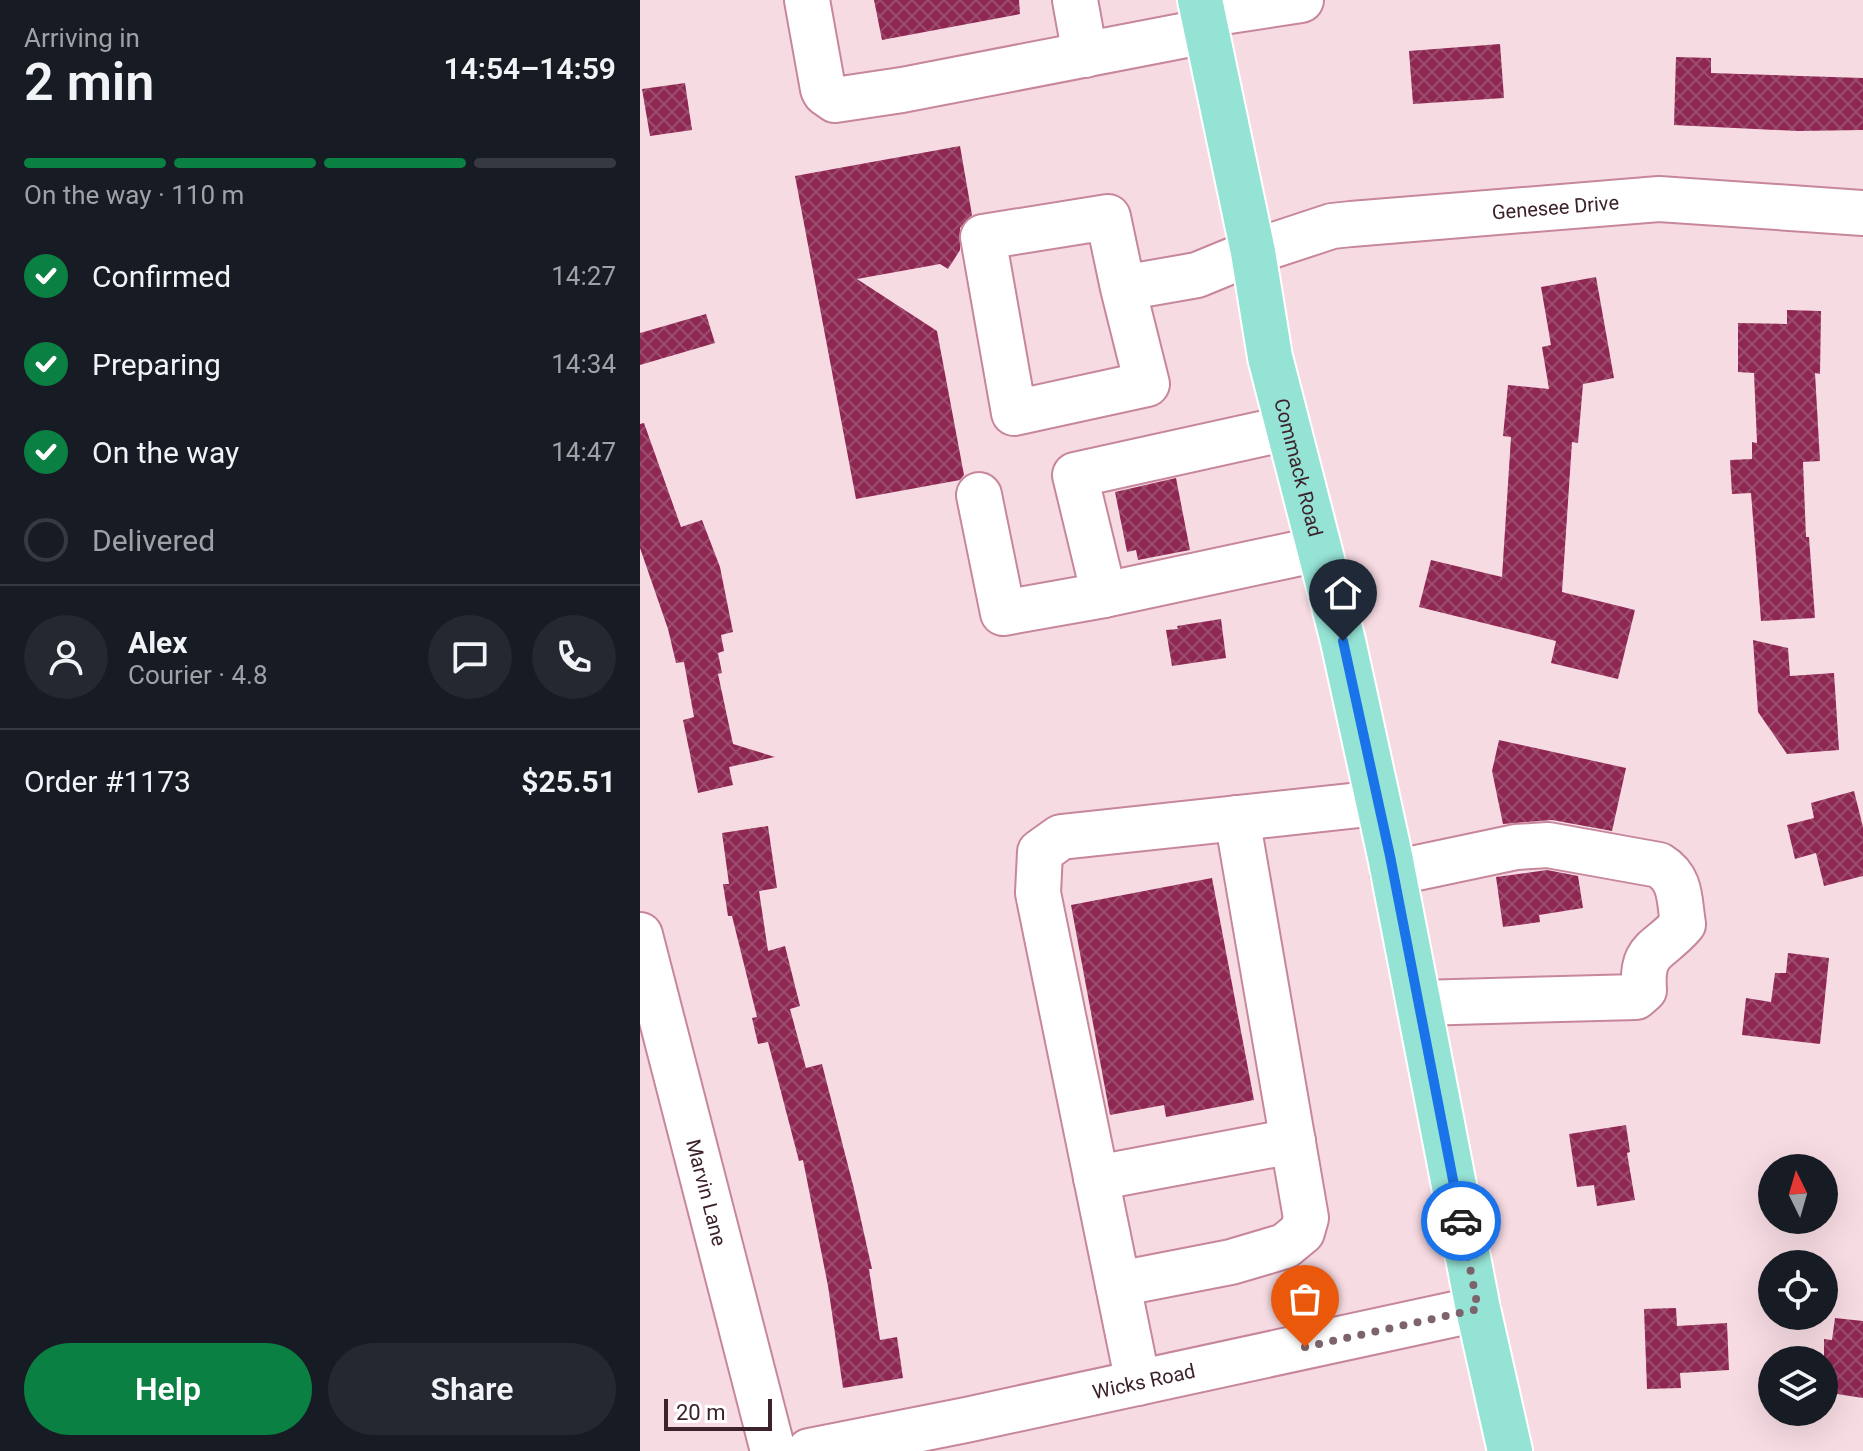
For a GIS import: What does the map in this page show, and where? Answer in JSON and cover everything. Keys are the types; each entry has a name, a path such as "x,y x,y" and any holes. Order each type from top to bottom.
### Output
{"main road":[{"name":"Commack Road","path":"1203,15 1253,252 1270,357 1343,641 1393,873 1478,1309 1510,1451"}],"street":[{"path":"807,0 823,89 835,100 1085,55 1203,15 1301,0"},
{"path":"1075,0 1085,55"},
{"name":"Genesee Drive","path":"1123,288 1197,275 1253,252 1332,226 1659,199 1863,213"},
{"path":"1108,217 1123,288 1147,384 1014,413 983,237 1108,217"},
{"path":"1104,595 1075,475 1288,428"},
{"path":"979,495 1003,613 1104,595 1319,549"},
{"path":"1138,1383 1038,893 1040,852 1061,837 1378,803"},
{"path":"1118,1284 1231,1262 1285,1246 1302,1232 1306,1218 1237,818"},
{"path":"1393,873 1516,847 1548,845 1659,865 1676,879 1683,924 1652,952 1642,967 1644,990 1636,997 1419,1003"},
{"name":"Marvin Lane","path":"640,935 773,1451"},
{"path":"1096,1178 1293,1141"},
{"name":"Wicks Road","path":"809,1451 1478,1309"}],"building":[{"path":"874,0 1019,0 1020,14 882,40"},
{"path":"1500,44 1504,98 1413,104 1409,51"},
{"path":"1676,57 1711,58 1711,73 1863,78 1863,130 1798,131 1674,125"},
{"path":"685,83 692,130 650,136 642,89"},
{"path":"960,146 972,215 960,228 960,250 948,269 940,264 857,279 937,331 964,475 960,480 856,499 795,176"},
{"path":"1596,277 1614,378 1583,384 1578,443 1572,442 1562,592 1635,610 1618,679 1551,663 1556,641 1419,607 1431,560 1502,577 1511,437 1503,436 1508,385 1549,389 1542,347 1551,345 1541,287"},
{"path":"1787,310 1821,311 1820,374 1815,373 1820,461 1803,462 1806,537 1809,537 1815,618 1761,621 1751,493 1732,494 1730,460 1752,459 1752,442 1757,443 1754,373 1738,372 1738,323 1787,324"},
{"path":"706,314 715,343 640,365 640,333"},
{"path":"644,423 681,527 702,520 720,567 733,632 721,635 724,651 718,653 722,673 718,674 733,744 775,757 729,767 733,785 698,793 683,720 694,717 684,662 676,663 668,629 640,548 640,424"},
{"path":"1176,478 1190,550 1138,560 1136,550 1127,552 1115,492"},
{"path":"1221,619 1226,658 1172,666 1166,630"},
{"path":"1753,640 1788,648 1790,676 1834,673 1839,750 1787,754 1758,712"},
{"path":"1499,740 1626,768 1612,831 1552,820 1503,824 1492,771"},
{"path":"1854,791 1863,827 1863,876 1824,886 1816,853 1795,859 1787,825 1814,818 1811,803"},
{"path":"768,826 777,888 759,891 768,951 785,946 800,1006 790,1009 806,1068 822,1064 854,1189 872,1269 869,1269 880,1340 897,1337 903,1378 843,1388 828,1286 803,1160 799,1161 768,1042 758,1044 752,1018 757,1017 732,916 728,916 723,884 729,884 722,833"},
{"path":"1547,870 1578,876 1583,908 1539,915 1540,922 1503,927 1496,877"},
{"path":"1212,878 1254,1100 1166,1117 1164,1105 1110,1115 1071,905"},
{"path":"1788,953 1829,958 1820,1044 1742,1035 1746,998 1771,1002 1775,973 1786,973"},
{"path":"1626,1125 1635,1200 1597,1206 1594,1185 1577,1187 1569,1134"},
{"path":"1676,1308 1677,1326 1727,1323 1729,1370 1680,1373 1681,1388 1647,1389 1644,1309"},
{"path":"1838,1318 1863,1321 1863,1398 1838,1394 1838,1346 1824,1346 1824,1339 1832,1340 1833,1330 1838,1330"}],"way so far":[{"path":"1305,1347 1478,1309 1461,1221"}],"route":[{"path":"1343,641 1390,856 1461,1221"}]}
